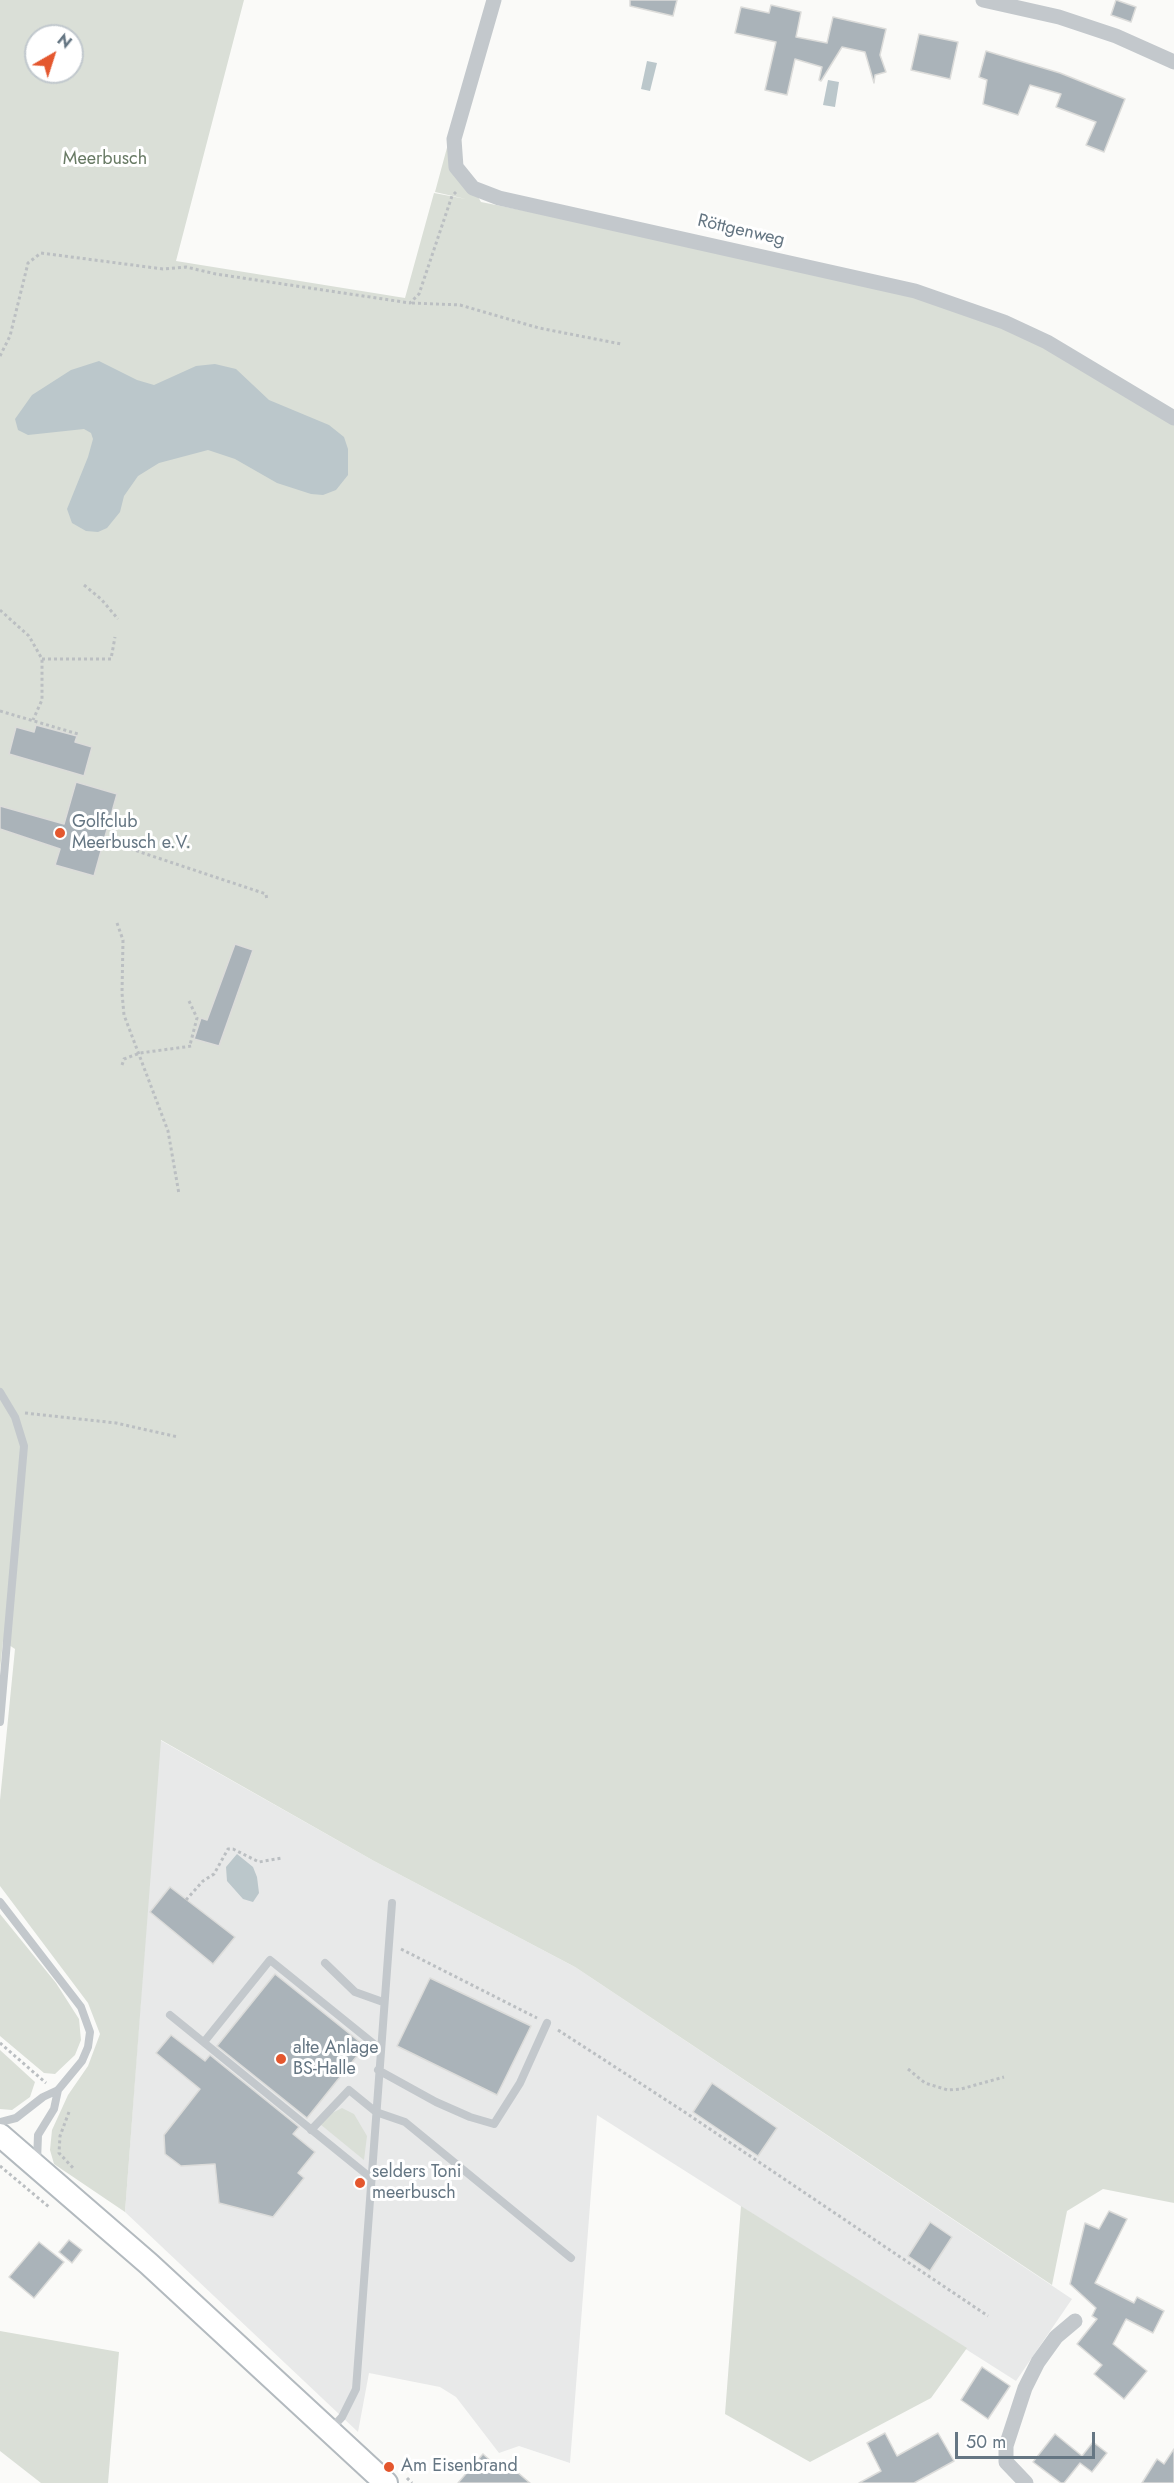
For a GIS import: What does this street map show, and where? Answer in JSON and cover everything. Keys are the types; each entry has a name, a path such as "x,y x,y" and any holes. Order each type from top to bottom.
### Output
{"main road":[{"path":"0,2135 149,2264 386,2483"}],"street":[{"path":"466,183 454,158 454,139 494,0"},
{"path":"983,0 1059,17 1116,36 1174,62"},
{"name":"Röttgenweg","path":"466,183 479,192 499,198 915,291 1004,322 1047,342 1174,418"},
{"path":"1026,2483 1006,2462 1006,2446 1025,2388 1038,2362 1056,2337 1075,2321"}],"lane":[{"path":"0,1392 15,1417 24,1446 23,1481 0,1722"},
{"path":"0,1902 75,1998 88,2021 90,2032 88,2047 82,2061 58,2090 43,2097 16,2118 0,2122"},
{"path":"329,2431 342,2417 356,2389 359,2292 366,2207 371,2178 379,2048 392,1903"},
{"path":"204,2042 270,1960 379,2048"},
{"path":"325,1964 355,1992 383,2002"},
{"path":"294,1979 300,1971"},
{"path":"170,2015 371,2178"},
{"path":"378,2070 436,2102 470,2117 494,2124 520,2083 547,2023"},
{"path":"39,2168 36,2157 38,2135 54,2109 58,2090"},
{"path":"311,2130 349,2091 376,2112 405,2122 571,2258"}],"path":[{"path":"410,303 419,294 452,196 466,183"},
{"path":"0,356 10,336 28,263 41,253 163,269 186,267 216,274 410,303 460,305 539,328 621,344"},
{"path":"84,585 101,599 118,619"},
{"path":"0,610 29,636 42,659 42,699 33,720"},
{"path":"42,659 111,659 115,637"},
{"path":"0,711 78,734"},
{"path":"119,845 267,894 267,901"},
{"path":"117,923 123,940 122,1005 127,1024 168,1131 179,1194"},
{"path":"122,1065 124,1059 140,1053 191,1046 197,1018 189,1001"},
{"path":"15,1417 24,1413 116,1423 178,1437"},
{"path":"186,1900 203,1881 214,1874 228,1850 233,1849 259,1862 282,1858"},
{"path":"388,1943 547,2023 683,2111 988,2316"},
{"path":"0,2043 66,2097 69,2108 60,2136 59,2153 79,2174"},
{"path":"908,2069 925,2083 948,2090 1004,2077"}],"shaded area":[{"path":"647,61 657,63 650,91 641,89"},
{"path":"828,80 839,82 835,107 823,105"},
{"path":"99,361 137,380 154,385 196,366 215,364 236,369 269,400 329,425 344,437 348,449 348,475 336,490 323,495 311,494 277,483 235,459 208,450 159,463 138,476 124,496 120,512 107,528 98,532 86,531 72,523 67,509 88,457 93,439 91,433 84,429 28,435 18,430 15,419 32,395 71,370"},
{"path":"160,1740 374,1861 575,1967 1072,2299 1016,2381 597,2115 570,2463 519,2446 499,2453 456,2397 440,2387 369,2373 358,2432 125,2212"},
{"path":"237,1854 253,1867 257,1877 259,1893 253,1902 243,1899 227,1881 226,1867"}],"green space":[{"name":"Golfclub Meerbusch e.V.","path":"0,0 244,0 176,261 405,298 434,193 466,199 435,192 448,144 481,202 696,245 913,295 1046,345 1174,423 1174,2203 1103,2189 1067,2211 1052,2285 575,1967 374,1861 161,1740 125,2212 54,2164 50,2150 52,2130 68,2095 88,2066 100,2034 88,2003 0,1886 0,1800 15,1649 3,1641 0,1670"},
{"path":"0,1914 56,1983 79,2019 81,2040 75,2055 55,2074 44,2073 0,2036"},
{"path":"0,2050 35,2082 30,2097 12,2110 0,2109"},
{"path":"342,2108 354,2114 367,2136 364,2160 320,2124 330,2114"},
{"path":"741,2206 967,2348 931,2398 810,2462 725,2414"},
{"path":"0,2331 119,2352 108,2483 41,2483 0,2451"}],"building":[{"path":"630,0 677,0 673,16 630,6"},
{"path":"1116,0 1136,7 1131,22 1111,15"},
{"path":"771,5 801,12 796,37 827,43 833,17 886,29 880,55 886,72 875,75 874,83 865,52 842,47 821,81 819,80 822,67 795,59 787,95 765,90 776,42 735,33 741,7 769,13"},
{"path":"919,34 958,42 950,79 911,70"},
{"path":"986,51 1060,73 1125,99 1104,152 1086,145 1096,122 1056,107 1061,94 1030,85 1018,115 983,104 987,80 979,77"},
{"path":"36,725 77,736 75,742 92,747 84,776 9,754 16,727 34,732"},
{"name":"Golfclub Meerbusch e.V.","path":"76,782 117,794 94,876 55,865 60,849 0,829 0,806 64,824"},
{"path":"235,944 253,950 219,1046 194,1039 201,1018 207,1020"},
{"path":"170,1887 235,1937 213,1964 150,1912"},
{"path":"275,1974 365,2046 307,2118 217,2046"},
{"path":"430,1978 531,2026 497,2095 397,2046"},
{"path":"171,2035 205,2061 210,2055 299,2127 293,2134 315,2152 298,2173 304,2178 273,2217 219,2203 215,2164 181,2166 165,2154 164,2135 200,2089 156,2053"},
{"path":"712,2083 777,2128 758,2156 693,2112"},
{"path":"1109,2211 1127,2219 1095,2283 1134,2303 1137,2297 1164,2311 1153,2333 1126,2319 1113,2344 1147,2371 1124,2399 1094,2374 1102,2365 1077,2344 1097,2319 1092,2316 1096,2308 1070,2284 1085,2223 1099,2229"},
{"path":"930,2222 952,2237 930,2271 908,2256"},
{"path":"69,2240 82,2250 72,2263 59,2252"},
{"path":"39,2242 64,2262 34,2298 9,2277"},
{"path":"982,2367 1010,2386 988,2419 961,2400"},
{"path":"885,2433 897,2456 938,2433 954,2461 914,2483 859,2483 881,2471 867,2443"},
{"path":"1055,2434 1082,2456 1093,2442 1107,2453 1092,2472 1080,2463 1064,2483 1061,2483 1033,2462"},
{"path":"1174,2449 1174,2483 1142,2483 1157,2459 1164,2464"},
{"path":"483,2454 504,2473 510,2466 530,2483 458,2483"}],"place":[{"name":"Golfclub Meerbusch e.V.","path":"60,833"},
{"name":"alte Anlage BS-Halle","path":"281,2059"},
{"name":"selders Toni meerbusch","path":"360,2183"},
{"name":"Am Eisenbrand","path":"389,2467"}],"park label":[{"name":"Meerbusch","path":"105,160"}]}
